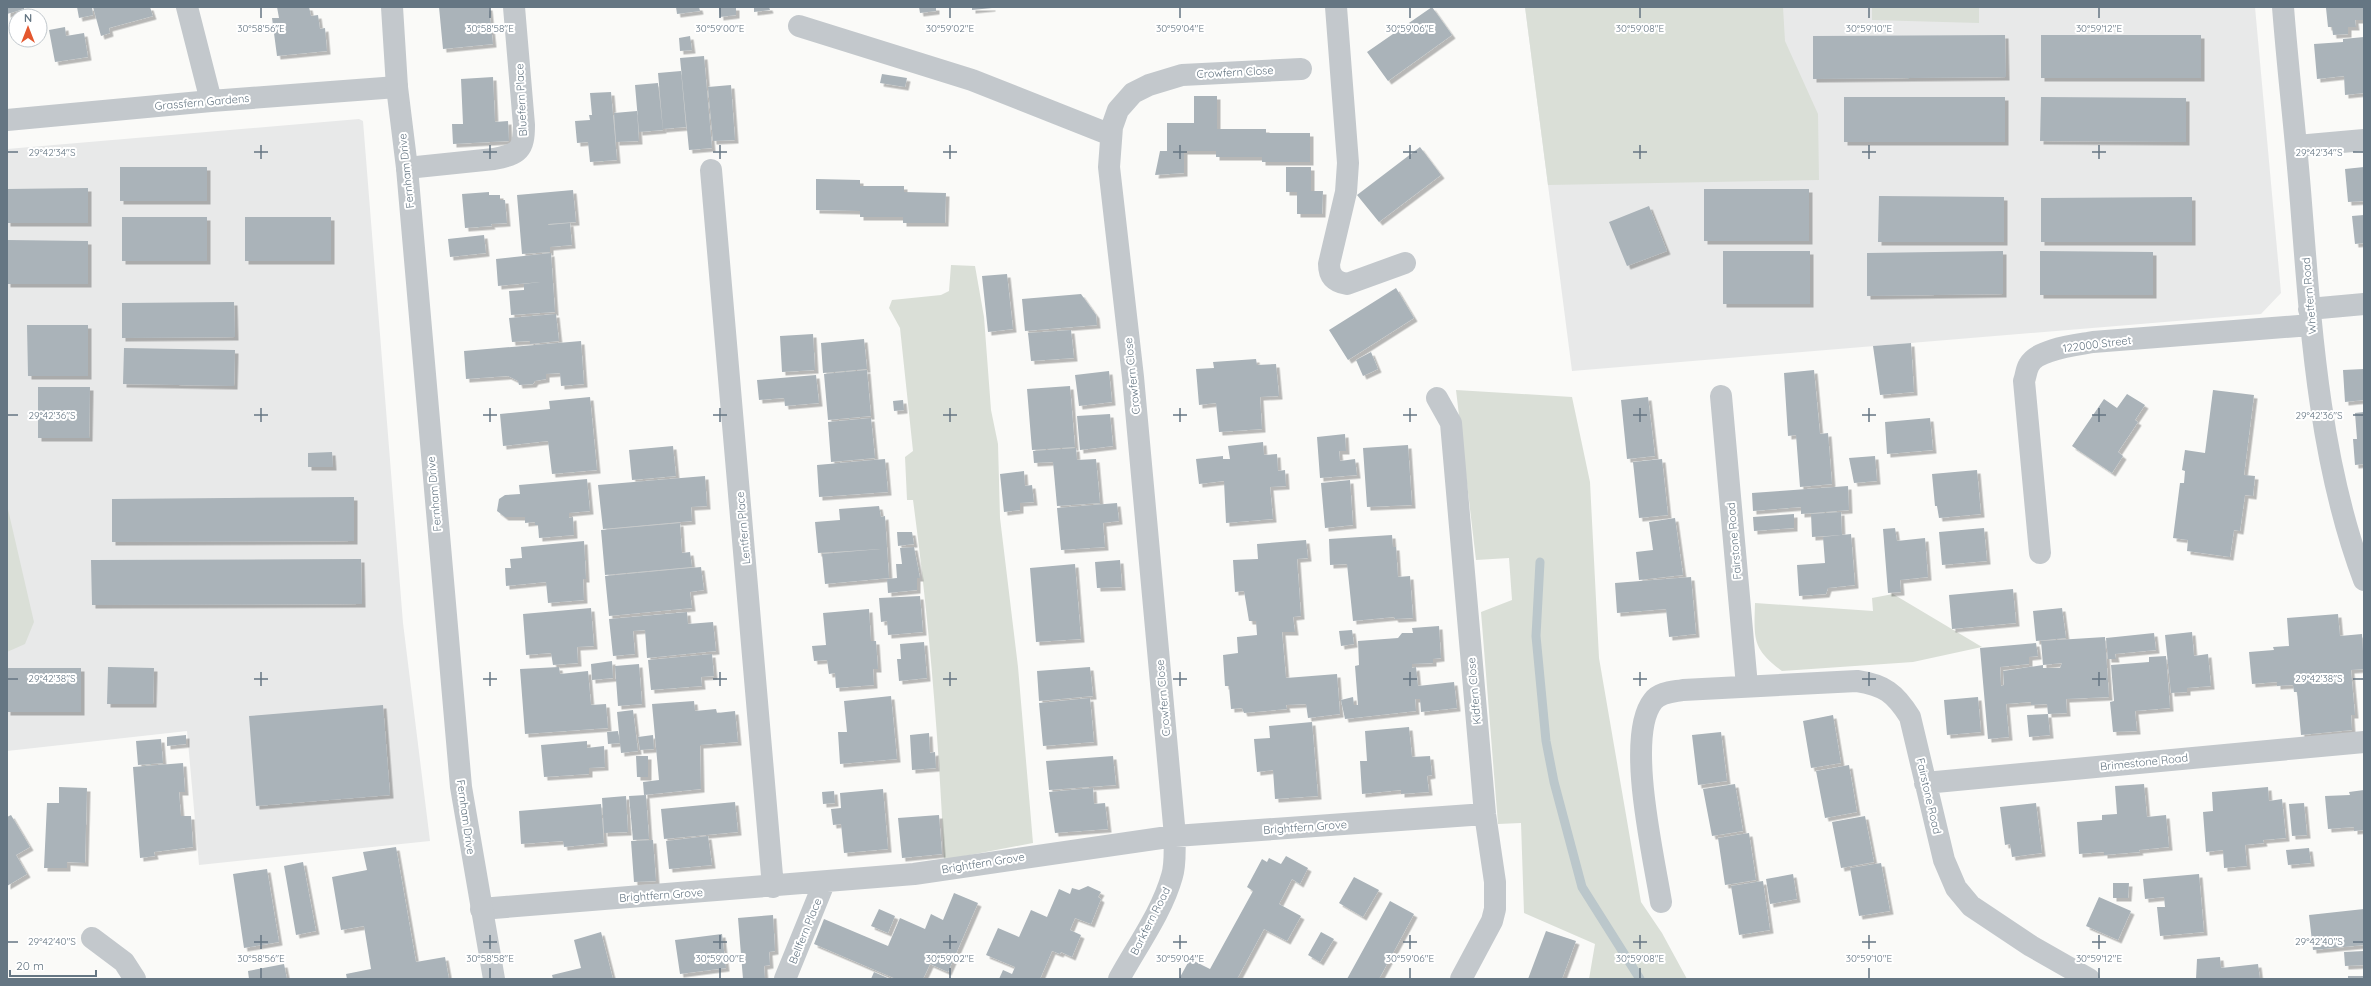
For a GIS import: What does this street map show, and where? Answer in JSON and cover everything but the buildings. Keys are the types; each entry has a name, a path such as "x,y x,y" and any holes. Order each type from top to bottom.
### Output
{"street":[{"path":"187,7 211,101"},
{"name":"Fernham Drive","path":"392,7 397,87 407,168 461,787 480,909 494,979"},
{"name":"Bluefern Place","path":"407,168 494,159 508,156 520,149 524,141 524,125 514,7"},
{"path":"1336,7 1348,163 1346,192 1329,264 1329,272 1334,279 1347,284 1405,263"},
{"name":"Whetfern Road","path":"2283,7 2297,146 2310,317 2325,429 2341,510 2364,580"},
{"path":"800,26 972,80 1111,135"},
{"name":"Crowfern Close","path":"1175,836 1134,384 1108,167 1111,135 1118,110 1133,93 1150,85 1182,75 1301,68"},
{"name":"Grassfern Gardens","path":"7,120 211,101 397,87"},
{"path":"2297,146 2364,140"},
{"name":"Lentfern Place","path":"711,170 773,887"},
{"name":"122000 Street","path":"2040,553 2024,381 2029,364 2041,355 2060,348 2093,342 2310,317 2364,304"},
{"name":"Fairstone Road","path":"1721,396 1747,686"},
{"name":"Kidfern Close","path":"1437,398 1451,424 1485,814 1495,882 1495,909 1488,930 1461,979"},
{"name":"Fairstone Road","path":"1661,902 1643,794 1641,764 1642,732 1647,712 1652,701 1667,692 1747,686 1857,681 1877,684 1902,704 1910,717 1916,737 1925,783 1944,860 1956,888 1972,906 2032,946 2089,979"},
{"name":"Brimestone Road","path":"1925,783 2364,742"},
{"name":"Brightfern Grove","path":"480,909 824,883 914,874 1175,836 1485,814"},
{"name":"Barkfern Road","path":"1119,979 1158,910 1170,881 1174,859 1175,836"},
{"name":"Bellfern Place","path":"785,979 824,883"},
{"path":"92,938 124,962 134,979"}],"shaded area":[{"path":"1525,7 2255,7 2281,293 2261,314 1572,371"},
{"path":"1525,7 1783,7 1785,41 1818,114 1819,180 1548,185"},
{"path":"1872,7 1979,7 1979,23 1872,20"},
{"path":"359,119 363,121 403,623 430,841 199,865 187,731 7,751 7,149"},
{"path":"951,265 975,266 984,317 991,410 998,444 1000,518 1018,667 1033,843 944,860 929,635 913,500 907,500 905,457 913,451 900,328 889,308 892,300 941,295 949,291"},
{"path":"1456,390 1572,397 1590,482 1599,658 1641,902 1662,933 1687,979 1589,979 1595,944 1524,913 1521,823 1498,824 1481,612 1512,600 1509,558 1476,560"},
{"path":"7,505 34,622 25,644 7,652"},
{"path":"1893,594 1982,647 1913,662 1782,671 1765,656 1757,642 1755,635 1755,603 1873,611 1872,598"}],"waterway":[{"path":"1540,562 1536,636 1546,741 1554,782 1582,887 1640,979"}]}
